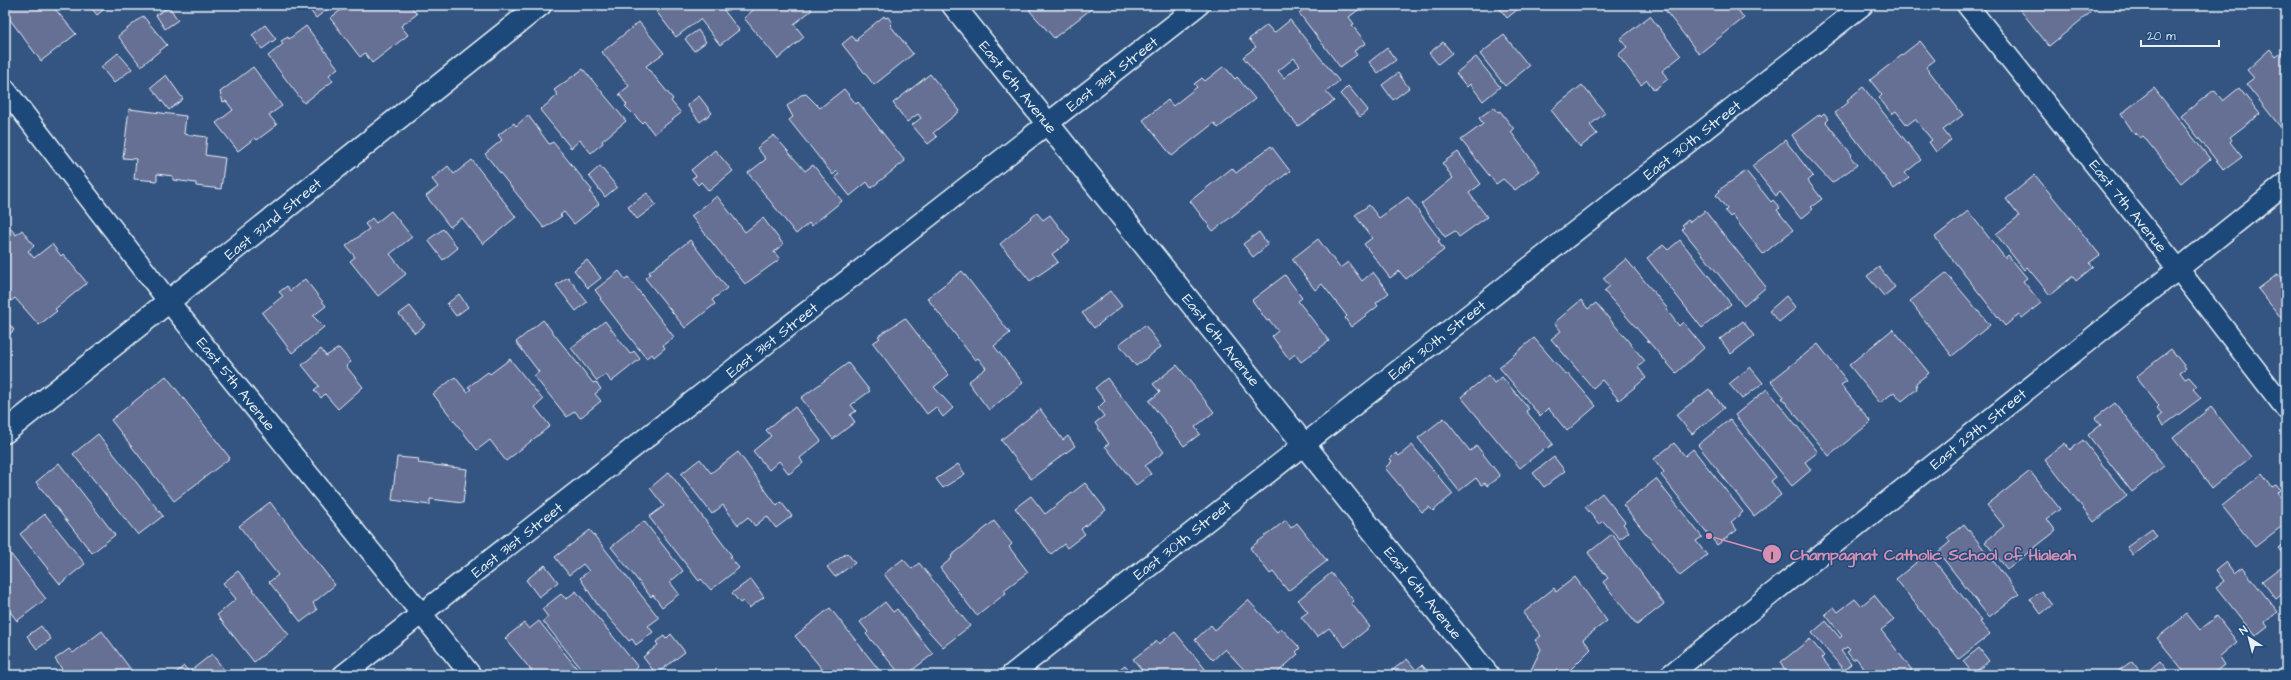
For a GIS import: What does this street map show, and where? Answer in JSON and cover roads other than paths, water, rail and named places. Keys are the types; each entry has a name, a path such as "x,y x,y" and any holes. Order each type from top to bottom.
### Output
{"street":[{"name":"East 32nd Street","path":"5,432 540,5"},
{"name":"East 6th Avenue","path":"953,5 1488,675"},
{"name":"East 31st Street","path":"344,675 1199,5"},
{"name":"East 30th Street","path":"1011,675 1863,5"},
{"name":"East 7th Avenue","path":"1967,5 2178,270 2286,409"},
{"name":"East 5th Avenue","path":"5,90 169,302 471,675"},
{"name":"East 29th Street","path":"1670,675 2286,183"}],"place":[{"name":"Champagnat Catholic School of Hialeah","path":"1709,536"}]}
